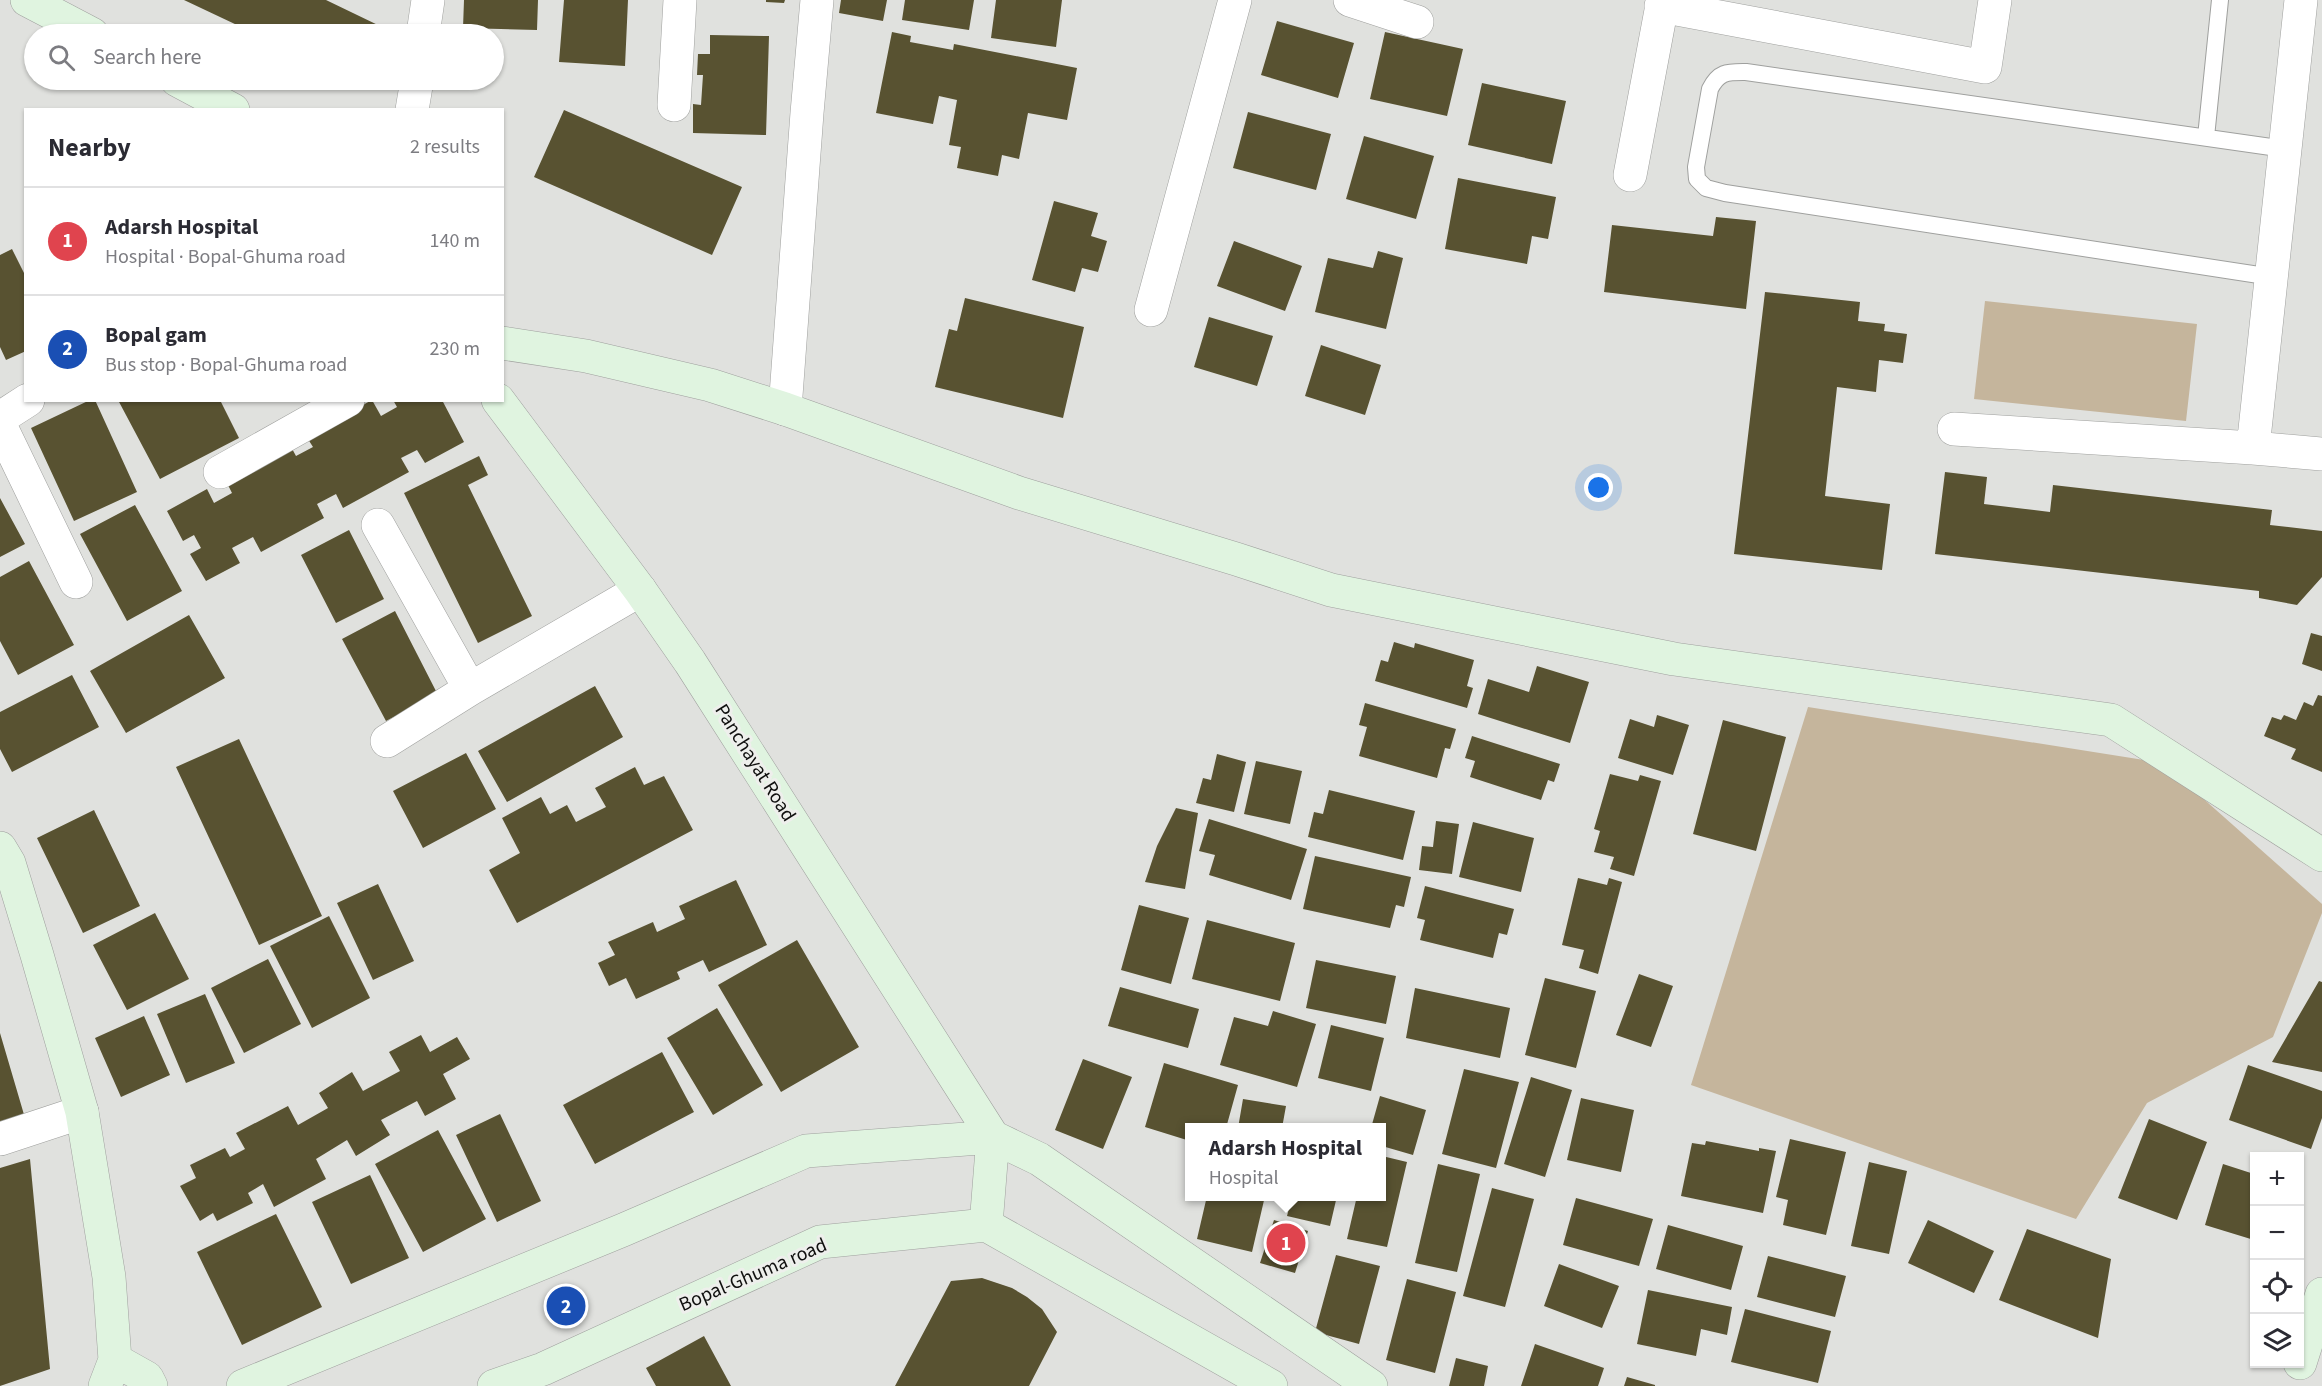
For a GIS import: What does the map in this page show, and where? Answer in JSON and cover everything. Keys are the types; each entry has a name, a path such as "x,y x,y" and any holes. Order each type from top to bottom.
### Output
{"street":[{"path":"27,0 73,24"},
{"path":"424,24 428,0"},
{"path":"674,105 680,0"},
{"path":"785,409 806,124 818,0"},
{"path":"1151,310 1235,0"},
{"path":"1350,0 1417,22"},
{"path":"1630,175 1662,3 1985,67 1995,0"},
{"path":"2253,448 2301,0"},
{"path":"196,90 229,108"},
{"path":"412,108 415,90"},
{"path":"504,343 609,362 710,385 785,409 1019,493 1331,590 1674,659 2111,720 2322,855"},
{"path":"0,418 25,402"},
{"path":"220,472 344,402"},
{"name":"Panchayat Road","path":"499,402 640,590 690,662 993,1137"},
{"path":"0,425 76,582"},
{"path":"1954,429 2322,454"},
{"path":"378,525 470,689"},
{"path":"387,741 470,689 640,590"},
{"path":"3,859 82,1112 109,1277 110,1373 147,1378 151,1386"},
{"path":"0,1138 82,1112"},
{"path":"993,1137 986,1225 1271,1386"},
{"path":"243,1386 623,1230 806,1151 993,1137 1039,1159 1371,1386"},
{"name":"Bopal-Ghuma road","path":"494,1386 543,1369 820,1242 986,1225"},
{"path":"2304,1350 2322,1294"},
{"path":"2292,1386 2298,1368"}],"lane":[{"path":"2206,137 2220,0"},
{"path":"2272,277 1725,193 1706,188 1697,180 1696,167 1710,89 1716,78 1727,72 1746,72 2285,149"}],"shaded area":[{"path":"1985,301 2197,324 2186,421 1974,399"},
{"path":"1808,707 2163,763 2322,904 2322,913 2273,1037 2147,1103 2076,1219 1691,1085"}],"building":[{"path":"184,0 326,0 376,24 235,24"},
{"path":"464,0 538,0 537,30 504,29 504,24 463,24"},
{"path":"564,0 628,0 625,66 559,62"},
{"path":"766,0 785,0 784,3 766,2"},
{"path":"841,0 887,0 883,21 839,13"},
{"path":"905,0 974,0 969,30 902,20"},
{"path":"996,0 1062,0 1056,47 991,38"},
{"path":"1277,21 1354,43 1338,98 1261,75"},
{"path":"892,32 911,36 910,42 953,50 954,44 1077,68 1067,120 1028,113 1019,159 1002,155 998,176 957,168 961,147 949,145 957,100 939,96 933,124 876,113"},
{"path":"1385,32 1463,49 1447,116 1370,99"},
{"path":"710,35 769,36 766,135 693,133 693,104 701,105 703,75 697,75 698,54 710,54"},
{"path":"1482,83 1566,101 1552,164 1468,145"},
{"path":"564,110 742,187 712,255 534,177"},
{"path":"1248,112 1331,134 1316,190 1233,168"},
{"path":"1364,136 1434,156 1416,219 1346,199"},
{"path":"1458,178 1556,197 1548,239 1532,236 1527,264 1445,249"},
{"path":"1054,201 1098,213 1091,236 1107,241 1098,272 1082,268 1075,292 1032,280"},
{"path":"1716,217 1756,221 1746,309 1604,292 1612,225 1713,236"},
{"path":"1234,241 1302,266 1285,311 1217,286"},
{"path":"12,249 24,273 24,352 6,360 0,347 0,255"},
{"path":"1378,251 1403,258 1386,329 1315,312 1328,258 1373,268"},
{"path":"1765,292 1860,302 1858,321 1885,324 1884,331 1907,334 1903,363 1879,360 1876,392 1837,387 1825,496 1890,504 1882,570 1734,554"},
{"path":"965,298 1084,327 1063,418 935,387 949,329 957,331"},
{"path":"1209,317 1273,336 1257,386 1194,367"},
{"path":"1321,345 1381,365 1365,415 1305,396"},
{"path":"86,402 96,402 137,492 74,521 31,428"},
{"path":"119,402 221,402 239,438 160,479"},
{"path":"368,402 373,402 381,416 397,407 394,402 443,402 464,442 425,463 417,450 401,458 409,472 343,508 336,494 317,504 324,518 261,552 253,537 232,548 240,563 206,581 190,554 201,548 194,535 183,541 167,511 207,489 214,503 232,493 225,479 290,445 296,456 313,447 306,436"},
{"path":"479,456 488,475 468,485 532,616 478,643 404,493"},
{"path":"1945,472 1987,477 1984,504 2050,512 2053,485 2272,510 2270,525 2322,531 2322,577 2297,605 2259,598 2259,591 1935,554"},
{"path":"0,498 25,544 0,557"},
{"path":"135,505 182,591 127,621 80,534"},
{"path":"349,530 384,599 336,623 301,555"},
{"path":"29,561 74,645 18,675 0,641 0,577"},
{"path":"395,611 438,695 386,721 342,639"},
{"path":"189,615 225,678 126,733 90,671"},
{"path":"2311,633 2322,636 2322,671 2302,664"},
{"path":"1394,642 1414,648 1415,643 1474,660 1467,686 1473,688 1467,708 1375,681 1381,660 1388,662"},
{"path":"1537,666 1589,682 1570,743 1478,714 1488,679 1529,692"},
{"path":"72,675 99,727 12,772 0,749 0,712"},
{"path":"595,686 623,737 507,802 478,751"},
{"path":"2318,695 2322,696 2322,772 2291,759 2296,749 2264,736 2272,717 2281,720 2284,715 2296,720 2304,702 2313,706"},
{"path":"1365,703 1456,729 1450,749 1445,748 1437,778 1359,756 1367,727 1359,725"},
{"path":"1657,715 1689,725 1673,775 1618,758 1630,719 1654,727"},
{"path":"1723,720 1786,737 1756,851 1693,834"},
{"path":"1472,736 1560,764 1554,782 1548,780 1541,800 1470,777 1475,761 1465,758"},
{"path":"239,739 322,916 259,945 176,767"},
{"path":"466,753 496,809 423,848 393,791"},
{"path":"1217,754 1246,762 1234,812 1196,803 1203,778 1211,780"},
{"path":"1256,761 1302,771 1290,824 1244,814"},
{"path":"635,767 644,785 664,776 693,830 517,923 489,870 520,853 502,818 541,797 550,814 567,805 576,822 606,807 595,788"},
{"path":"1610,774 1638,781 1640,775 1661,781 1634,876 1610,869 1614,857 1594,852 1600,831 1594,829"},
{"path":"1329,790 1415,811 1403,860 1308,837 1314,812 1323,814"},
{"path":"1176,808 1198,813 1185,889 1145,882 1157,846"},
{"path":"94,810 140,906 83,933 37,838"},
{"path":"1209,819 1307,849 1291,900 1209,875 1215,855 1199,851"},
{"path":"1436,821 1459,824 1452,874 1419,870 1422,846 1433,847"},
{"path":"1473,822 1534,838 1521,892 1459,877"},
{"path":"1315,856 1411,877 1404,907 1396,905 1390,928 1303,909"},
{"path":"1578,878 1607,885 1609,878 1622,882 1598,974 1579,968 1584,950 1562,945"},
{"path":"736,880 767,945 709,972 703,960 677,972 680,979 636,999 626,978 609,986 598,963 615,955 608,942 653,922 657,932 685,919 679,906"},
{"path":"378,884 414,961 373,980 337,903"},
{"path":"1425,886 1514,909 1507,935 1499,933 1493,958 1420,940 1425,920 1417,918"},
{"path":"1139,905 1189,918 1171,984 1121,970"},
{"path":"155,913 189,979 127,1010 93,945"},
{"path":"329,916 370,998 312,1028 270,946"},
{"path":"1207,920 1295,943 1280,1001 1192,979"},
{"path":"797,940 859,1047 781,1092 718,985"},
{"path":"268,959 301,1024 244,1053 211,988"},
{"path":"1316,960 1396,976 1386,1024 1306,1008"},
{"path":"1639,974 1673,986 1651,1047 1616,1035"},
{"path":"1545,978 1596,991 1576,1068 1525,1055"},
{"path":"2319,981 2322,982 2322,1072 2272,1062"},
{"path":"1120,987 1199,1009 1188,1048 1108,1026"},
{"path":"1415,988 1510,1008 1500,1058 1406,1038"},
{"path":"205,994 235,1063 186,1083 157,1014"},
{"path":"717,1008 763,1085 713,1115 667,1038"},
{"path":"1273,1011 1316,1024 1297,1087 1220,1065 1234,1017 1268,1026"},
{"path":"144,1016 170,1075 121,1097 95,1038"},
{"path":"1331,1025 1384,1038 1371,1091 1318,1078"},
{"path":"0,1033 25,1118 0,1126"},
{"path":"421,1035 430,1052 457,1037 470,1059 443,1074 456,1099 425,1116 417,1101 381,1120 390,1135 356,1156 347,1140 316,1159 326,1179 274,1207 263,1184 248,1193 253,1203 217,1221 213,1213 200,1221 180,1186 196,1178 190,1165 225,1148 230,1157 245,1149 236,1133 288,1106 298,1125 328,1108 319,1093 352,1072 363,1091 400,1071 389,1052"},
{"path":"662,1052 694,1112 595,1164 563,1105"},
{"path":"1083,1059 1132,1077 1103,1149 1055,1130"},
{"path":"1164,1063 1238,1085 1227,1123 1185,1123 1185,1139 1145,1127"},
{"path":"2248,1065 2322,1091 2322,1118 2311,1149 2229,1120"},
{"path":"1464,1069 1519,1082 1496,1168 1442,1154"},
{"path":"1531,1077 1572,1090 1545,1177 1504,1164"},
{"path":"1380,1096 1426,1110 1413,1155 1386,1147 1386,1123 1372,1123"},
{"path":"1581,1098 1634,1110 1621,1172 1567,1160"},
{"path":"1243,1099 1286,1106 1283,1123 1239,1123"},
{"path":"500,1114 541,1201 497,1222 456,1135"},
{"path":"2149,1119 2207,1142 2177,1220 2118,1198"},
{"path":"438,1130 486,1219 423,1252 375,1164"},
{"path":"1790,1139 1846,1152 1826,1235 1783,1225 1788,1200 1776,1197"},
{"path":"1706,1141 1759,1151 1759,1148 1776,1151 1763,1213 1681,1196 1692,1143 1705,1145"},
{"path":"1386,1157 1407,1162 1387,1247 1347,1239 1356,1201 1386,1201"},
{"path":"30,1159 50,1369 0,1386 0,1168"},
{"path":"1869,1162 1907,1171 1889,1254 1851,1246"},
{"path":"1438,1164 1480,1174 1457,1272 1415,1263"},
{"path":"2223,1164 2250,1173 2250,1239 2205,1225"},
{"path":"370,1175 409,1258 351,1284 312,1202"},
{"path":"1492,1188 1534,1199 1505,1307 1463,1296"},
{"path":"1576,1198 1653,1219 1639,1266 1563,1245"},
{"path":"1206,1201 1264,1201 1252,1252 1197,1239"},
{"path":"1291,1201 1336,1201 1330,1226 1287,1216"},
{"path":"276,1214 322,1307 242,1345 197,1252"},
{"path":"1274,1220 1308,1231 1295,1273 1260,1263"},
{"path":"1928,1220 1994,1251 1974,1293 1908,1263"},
{"path":"1668,1225 1743,1246 1731,1290 1656,1269"},
{"path":"2027,1229 2111,1259 2098,1338 1999,1300"},
{"path":"1336,1255 1380,1266 1359,1344 1315,1332"},
{"path":"1768,1256 1846,1276 1835,1317 1757,1297"},
{"path":"1559,1264 1619,1286 1602,1328 1544,1306"},
{"path":"982,1278 1012,1288 1027,1297 1042,1309 1057,1332 1029,1386 895,1386 951,1281"},
{"path":"1407,1279 1456,1292 1435,1373 1386,1360"},
{"path":"1648,1290 1732,1307 1727,1335 1701,1329 1696,1356 1637,1344"},
{"path":"1745,1309 1831,1331 1818,1383 1731,1362"},
{"path":"704,1336 731,1386 656,1386 646,1368"},
{"path":"1535,1344 1604,1368 1598,1386 1521,1386"},
{"path":"1456,1358 1488,1366 1484,1386 1449,1386"},
{"path":"1627,1377 1655,1385 1655,1386 1624,1386"}],"place":[{"name":"Adarsh Hospital","path":"1286,1243"},
{"name":"Bopal gam","path":"566,1306"}]}
